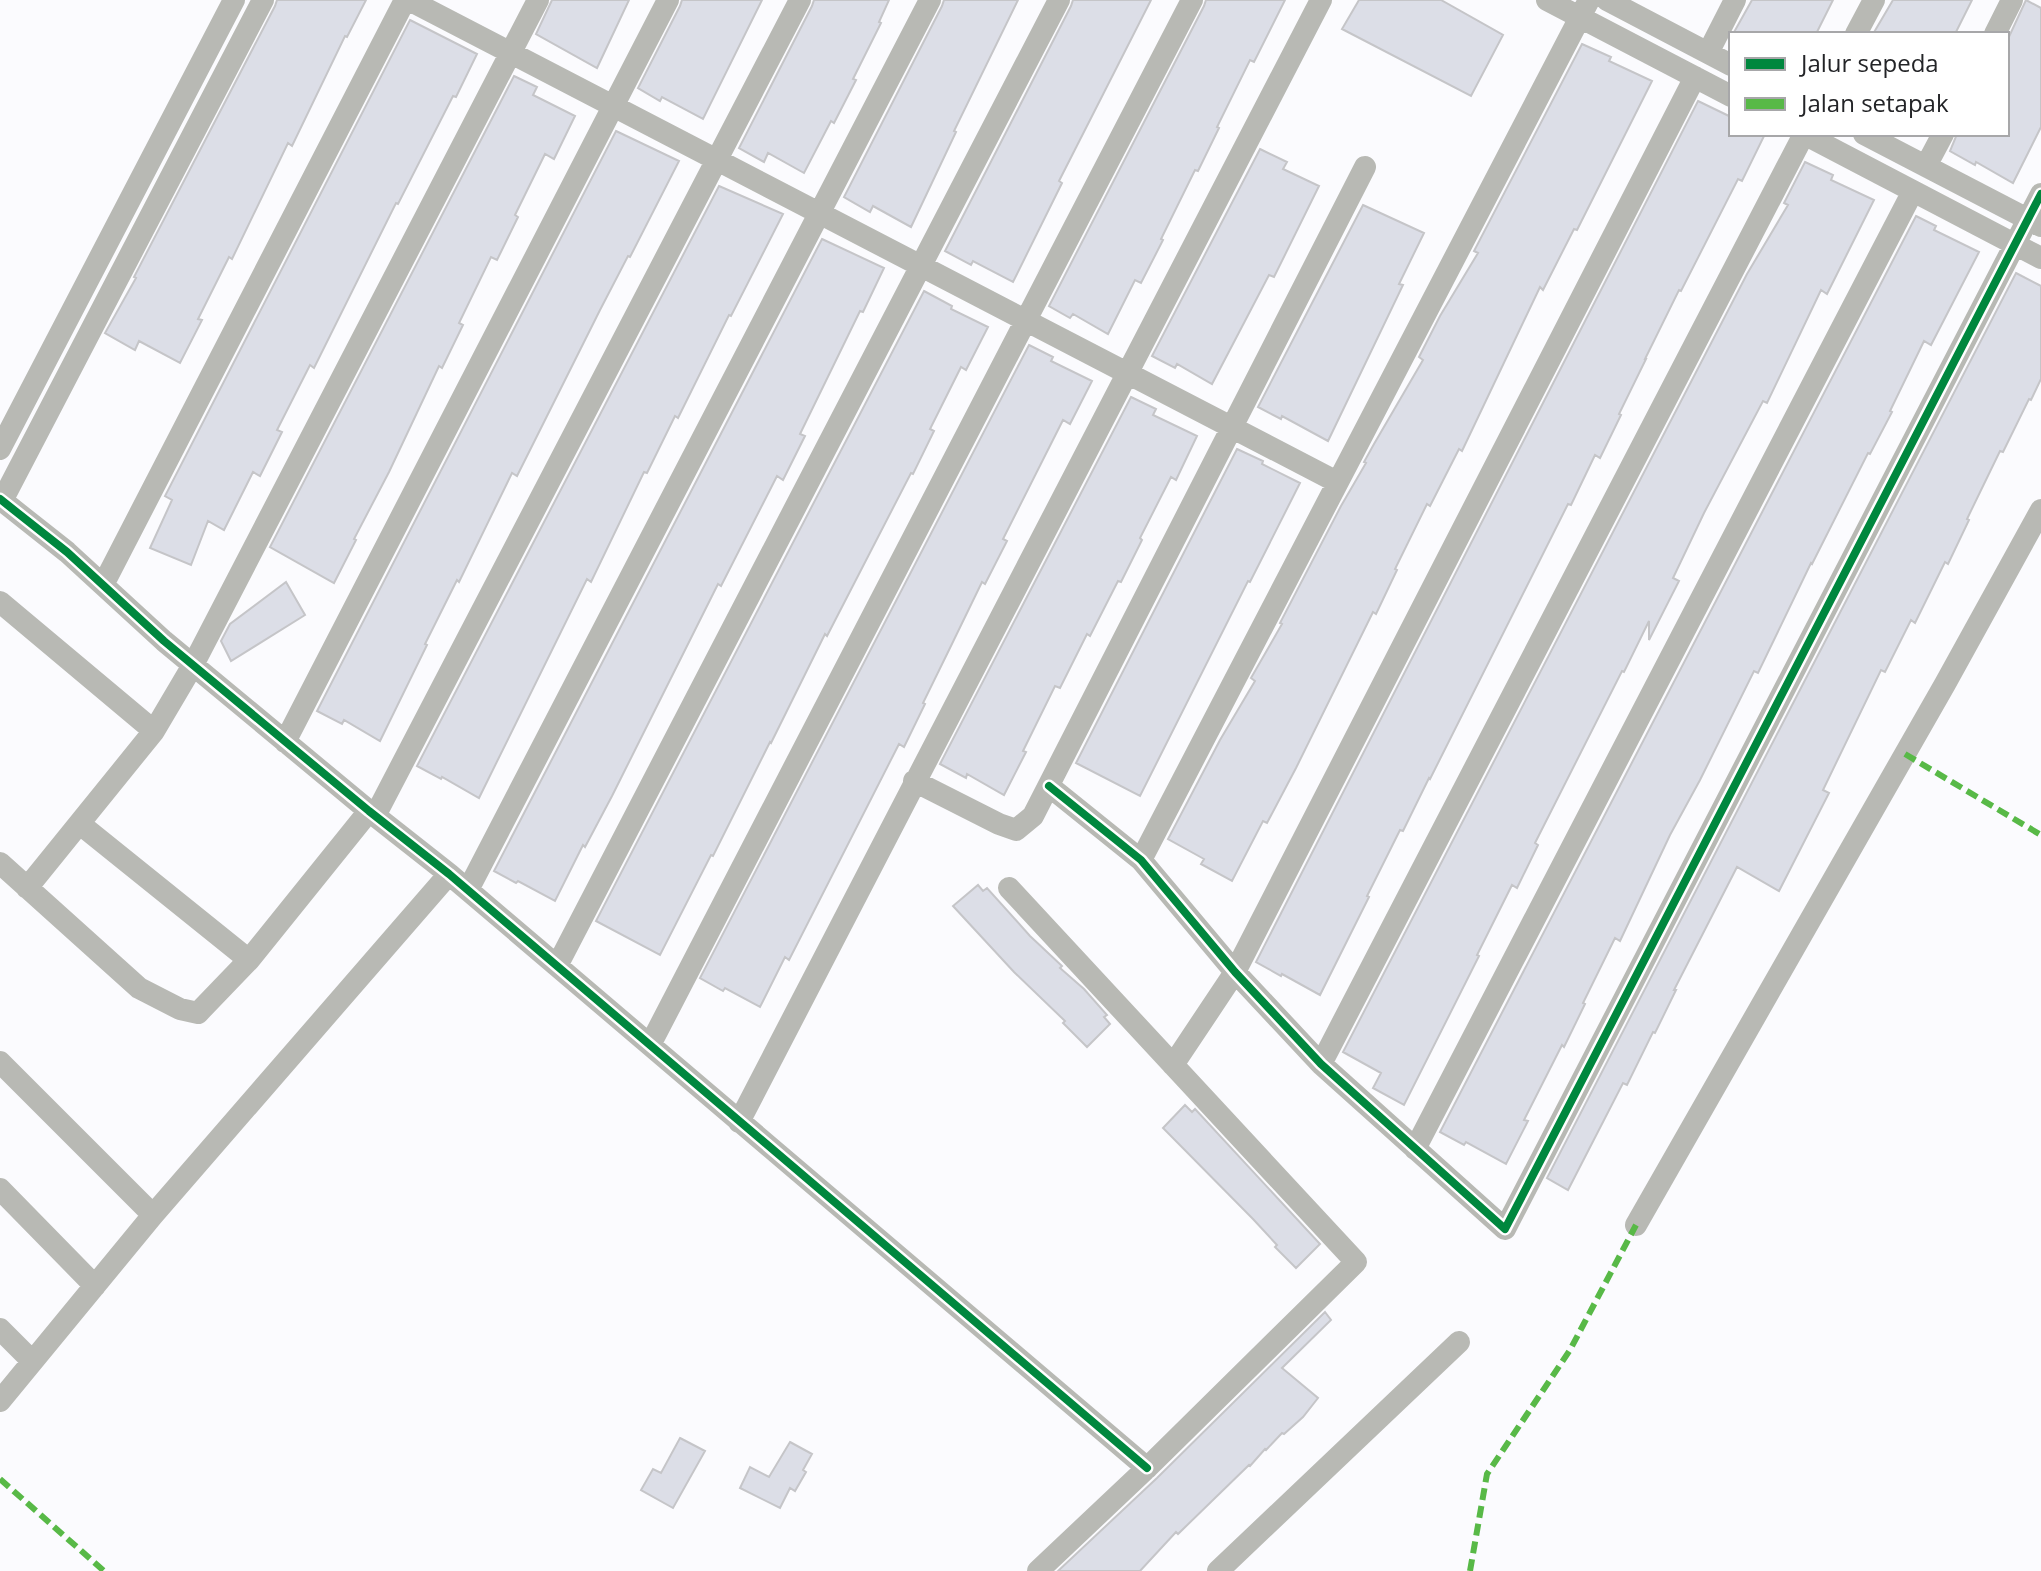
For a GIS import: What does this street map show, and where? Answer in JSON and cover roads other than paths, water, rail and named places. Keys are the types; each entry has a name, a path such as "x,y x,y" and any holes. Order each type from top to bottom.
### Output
{"street":[{"path":"0,449 234,0"},
{"path":"263,0 1,500 67,552 164,641 468,890 1147,1468"},
{"path":"103,585 407,0 1337,482"},
{"path":"27,888 154,731 193,665 538,0"},
{"path":"285,742 668,0"},
{"path":"0,863 139,988 180,1009 198,1013 249,960 372,814 800,0"},
{"path":"468,890 930,0"},
{"path":"557,966 1059,0"},
{"path":"650,1045 1192,0"},
{"path":"739,1122 1321,0"},
{"path":"1547,0 1584,8 1729,95"},
{"path":"1607,0 1729,64"},
{"path":"1708,53 1735,0"},
{"path":"1857,32 1874,0"},
{"path":"1996,32 2012,0"},
{"path":"1141,860 1584,8"},
{"path":"1173,1065 1235,972 1695,77"},
{"path":"1321,1064 1803,136"},
{"path":"1808,136 2041,258"},
{"path":"1868,136 2034,222"},
{"path":"1926,166 1942,136"},
{"path":"914,781 1016,830 1033,816 1365,167"},
{"path":"1415,1149 1913,191"},
{"path":"1049,786 1141,860 1235,972 1321,1064 1505,1229 2015,244 2034,222 2041,194"},
{"path":"1636,1225 2041,510"},
{"path":"0,602 154,731"},
{"path":"80,824 249,960"},
{"path":"0,1401 153,1215 449,874"},
{"path":"1009,888 1356,1262 1038,1571"},
{"path":"0,1062 153,1215"},
{"path":"0,1189 95,1286"},
{"path":"0,1329 32,1361"},
{"path":"1218,1571 1459,1342"}]}
